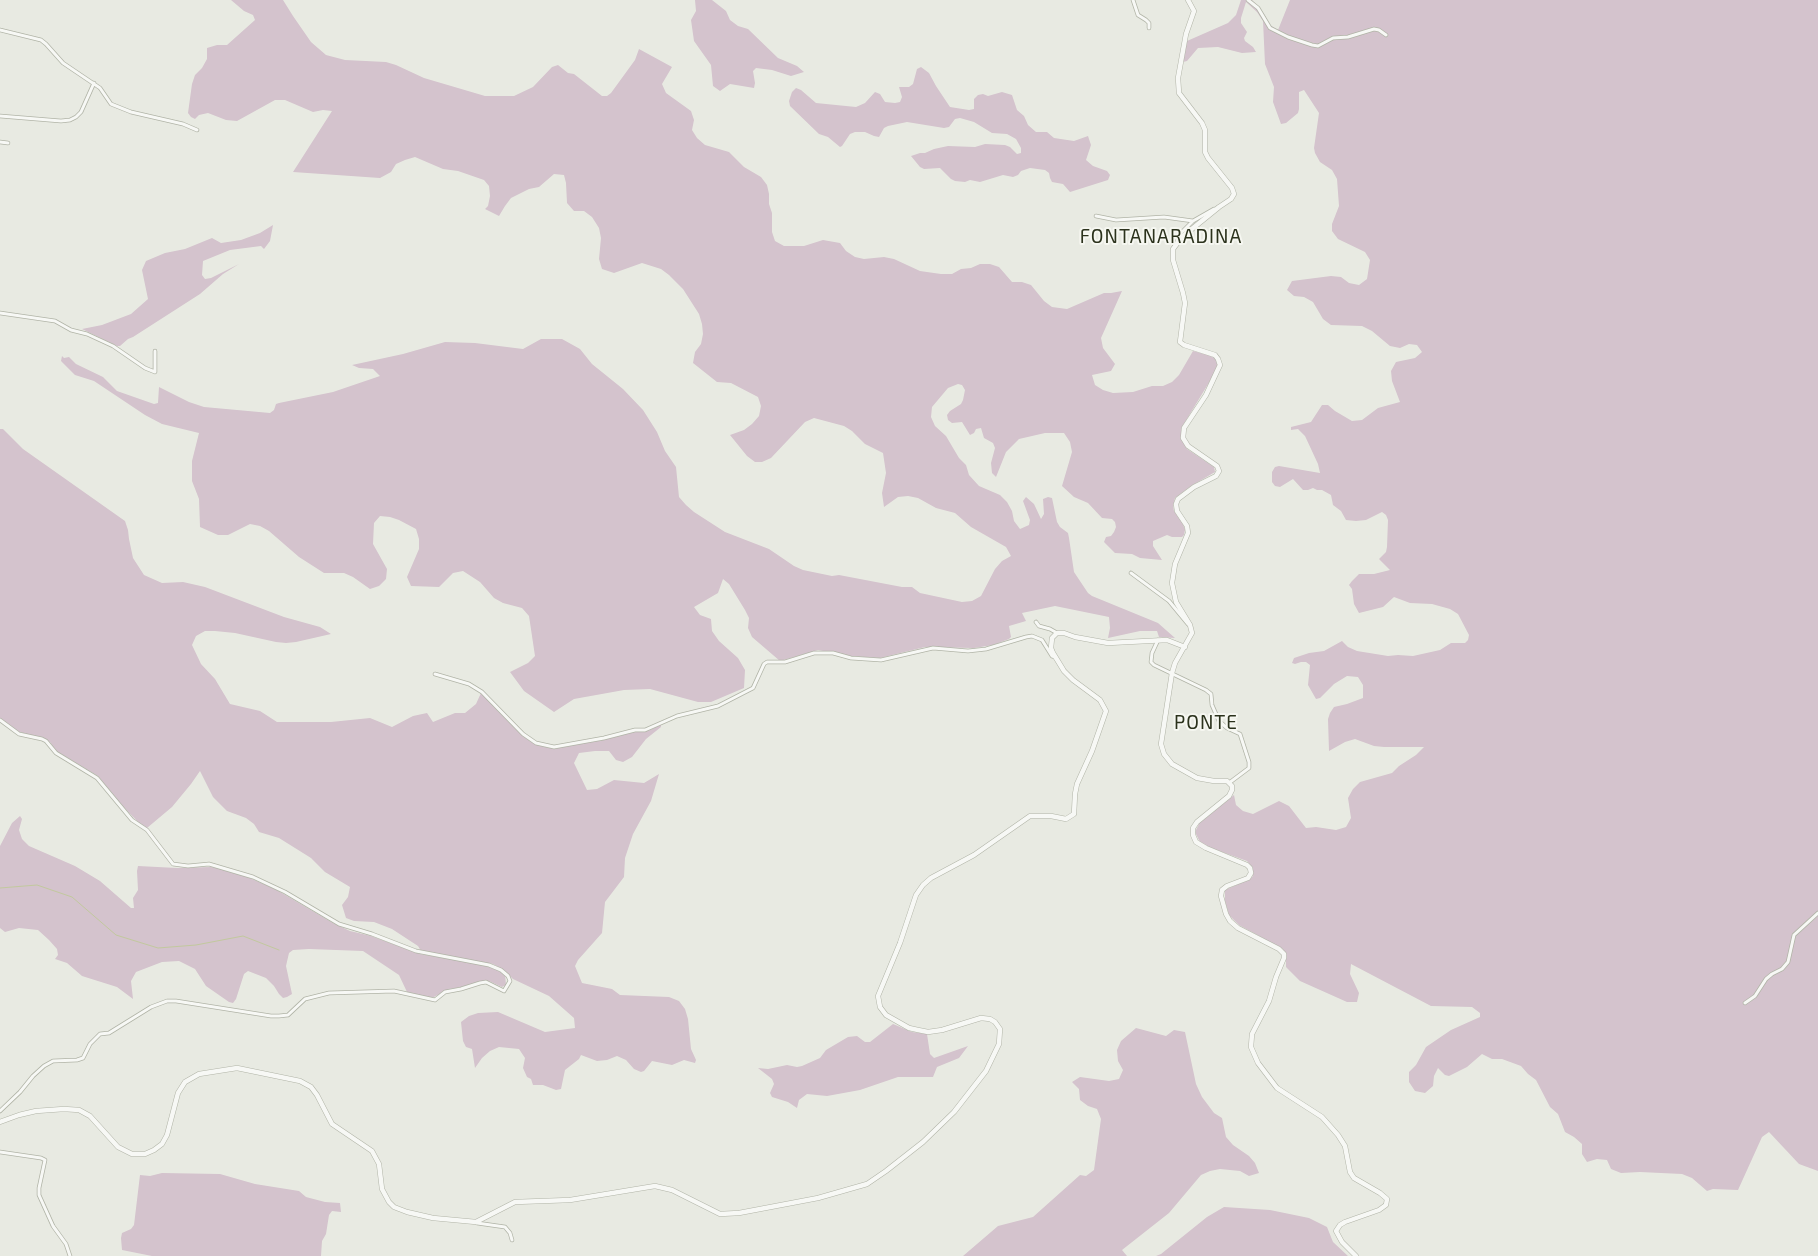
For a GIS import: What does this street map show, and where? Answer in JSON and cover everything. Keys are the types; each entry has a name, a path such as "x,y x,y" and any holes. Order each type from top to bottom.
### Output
{"street":[{"path":"1133,0 1138,15 1146,20 1149,28"},
{"path":"1188,0 1194,11 1186,34 1178,78 1178,93 1202,123 1205,130 1205,152 1232,188 1234,194 1231,199 1219,207 1193,221 1180,234 1173,249 1173,260 1184,293 1185,302 1180,342 1215,355 1220,365 1206,395 1182,433 1186,445 1217,466 1219,470 1216,476 1194,487 1178,499 1176,504 1177,511 1187,526 1188,533 1175,564 1172,583 1176,602 1190,625 1192,633 1172,673 1161,741 1164,754 1172,764 1198,778 1214,781 1223,780 1232,786 1231,793 1197,822 1192,831 1194,838 1206,848 1250,868 1251,873 1248,878 1226,886 1222,890 1221,896 1226,914 1230,921 1238,928 1280,950 1284,954 1270,1000 1252,1034 1251,1047 1258,1063 1277,1088 1322,1118 1338,1135 1345,1146 1350,1172 1354,1178 1386,1198 1386,1205 1379,1210 1345,1222 1336,1231 1342,1242 1356,1256"},
{"path":"1248,0 1258,8 1270,28 1288,38 1312,45 1318,46 1333,38 1348,38 1374,29 1380,30 1386,35"},
{"path":"0,30 41,40 63,63 100,88 111,104 131,112 183,124 197,130"},
{"path":"0,116 70,120 80,112 94,83"},
{"path":"0,142 8,143"},
{"path":"1177,242 1219,207"},
{"path":"1096,216 1116,220 1164,217 1193,221"},
{"path":"0,313 55,321 72,330 87,334 113,346 145,368 155,372 155,351"},
{"path":"1131,573 1169,601 1190,625"},
{"path":"1036,622 1039,626 1050,628 1057,633 1108,643 1168,640 1184,647"},
{"path":"476,1222 509,1205 523,1201 570,1200 655,1186 672,1190 720,1214 739,1214 785,1205 839,1193 867,1184 886,1172 939,1128 967,1097 986,1071 999,1044 1000,1029 995,1022 981,1018 942,1030 928,1032 918,1030 891,1019 883,1012 878,1002 880,990 900,943 916,895 923,885 974,855 1030,816 1051,816 1066,819 1074,814 1077,784 1095,743 1106,711 1102,702 1072,680 1055,656 1051,643 1052,638 1057,633"},
{"path":"435,674 469,684 482,692 523,734 536,742 554,746 604,738 635,730 645,730 677,716 718,706 753,688 764,664 767,662 785,662 814,653 833,653 851,658 881,660 934,648 968,651 986,650 1032,636 1042,640 1049,652 1055,656"},
{"path":"1158,640 1152,653 1151,662 1200,686 1211,694 1212,705 1219,721 1227,728 1240,734 1249,762 1249,768 1230,783"},
{"path":"0,720 19,734 46,741 56,753 97,778 132,820 147,830 173,864 188,866 209,864 253,877 284,892 339,924 422,953 449,956 489,965 501,970 508,976 510,981 504,991 486,982 445,992 435,1000 394,991 329,994 305,999 288,1015 279,1016 167,1001 151,1007 109,1033 100,1034 90,1044 83,1058 53,1061 44,1066 0,1111"},
{"path":"1745,1003 1755,996 1766,979 1782,969 1788,962 1794,935 1818,914"},
{"path":"0,1122 36,1111 79,1110 90,1116 118,1147 132,1154 145,1154 154,1150 164,1141 178,1093 185,1082 199,1074 226,1069 245,1069 300,1081 311,1087 332,1124 372,1151 379,1164 384,1196 394,1207 433,1218 505,1227 510,1233 512,1240"},
{"path":"0,1152 44,1158 46,1162 39,1195 53,1226 69,1251 70,1256"}],"shaded area":[{"path":"231,0 283,0 311,42 326,55 345,60 386,62 424,78 485,96 514,96 533,87 552,67 558,65 568,73 574,74 602,96 607,96 635,60 639,49 672,67 662,84 666,93 691,111 694,120 692,130 697,138 705,145 729,152 744,167 761,177 767,185 772,213 772,232 775,241 784,246 804,246 823,240 840,243 846,251 855,257 864,259 884,257 894,259 920,271 941,274 952,274 961,269 971,268 980,264 990,264 999,267 1012,282 1022,282 1031,285 1044,301 1052,307 1067,309 1104,293 1122,291 1101,338 1103,348 1115,364 1111,371 1092,375 1095,385 1113,393 1133,392 1152,386 1163,386 1172,382 1179,375 1193,351 1209,355 1216,359 1218,364 1216,371 1182,427 1181,434 1187,449 1214,467 1215,472 1175,498 1174,511 1183,524 1184,535 1182,537 1172,537 1167,535 1153,541 1153,546 1162,560 1140,558 1132,554 1115,553 1104,542 1106,537 1111,536 1114,532 1115,522 1112,519 1102,518 1088,503 1074,497 1062,486 1072,452 1070,442 1064,433 1045,433 1019,439 1006,452 996,477 992,473 991,463 995,448 993,443 984,438 981,428 976,429 970,435 962,422 952,423 948,420 947,415 950,411 961,404 963,400 965,390 962,385 958,384 948,388 932,407 931,417 935,426 946,436 959,458 966,465 969,475 979,486 1000,495 1007,502 1012,511 1014,521 1020,529 1029,525 1030,520 1023,501 1026,497 1034,504 1041,519 1044,514 1043,499 1052,498 1057,522 1068,533 1074,572 1088,593 1158,623 1175,638 1159,637 1157,631 1140,631 1108,638 1110,628 1109,617 1055,606 1022,613 1026,621 1009,626 1011,637 993,645 974,648 925,647 880,658 850,656 818,650 780,661 752,637 748,628 749,618 745,610 729,584 723,579 718,593 694,607 700,615 711,619 712,631 719,641 738,658 745,670 744,688 711,702 698,702 650,689 624,690 574,699 554,712 524,691 510,672 528,663 535,656 529,616 522,608 503,603 494,598 480,582 463,571 453,573 439,587 411,586 407,577 419,549 419,539 416,529 399,520 380,516 374,523 373,544 387,569 386,579 379,586 370,589 344,573 324,573 299,557 269,531 260,526 250,524 228,535 218,535 200,527 199,499 192,481 192,461 199,433 162,424 145,415 94,381 75,375 61,361 62,356 64,358 69,357 76,364 103,377 117,391 154,404 158,403 159,387 189,402 204,407 270,413 274,410 276,404 333,392 380,376 373,369 359,368 352,365 403,354 445,342 475,343 523,349 541,339 562,339 580,349 592,364 623,389 643,410 657,432 665,451 676,467 679,497 686,505 725,532 769,549 794,566 803,570 832,576 839,575 902,587 912,587 920,593 962,602 972,601 981,596 995,569 1002,561 1011,556 1006,547 971,527 955,513 936,508 918,498 898,497 884,507 882,493 886,473 883,453 865,444 844,426 814,418 805,422 771,458 762,462 755,462 747,456 730,435 744,430 759,416 761,406 758,397 731,383 717,382 693,363 695,352 701,344 702,324 699,314 683,289 669,275 661,269 642,263 614,273 602,269 599,259 601,238 599,228 592,217 584,211 574,211 567,203 564,175 554,174 539,187 529,189 511,198 499,216 485,209 488,206 490,196 489,186 484,180 458,171 443,169 415,157 396,164 391,172 380,178 293,172 332,111 313,112 285,100 275,100 237,121 226,120 208,113 199,115 195,119 191,117 188,113 192,84 195,75 207,59 207,48 227,45 255,20 253,15 244,11"},
{"path":"695,0 712,0 726,11 730,20 738,26 748,29 778,58 797,66 804,72 791,76 772,70 756,68 753,71 754,88 730,84 720,91 713,86 711,65 694,41 691,20 696,11"},
{"path":"1241,0 1252,0 1264,14 1270,25 1278,30 1290,0 1818,0 1818,1171 1799,1164 1769,1132 1762,1137 1738,1190 1713,1189 1707,1191 1692,1178 1682,1174 1621,1173 1611,1169 1607,1160 1597,1159 1587,1162 1582,1154 1582,1144 1565,1132 1558,1114 1550,1107 1536,1080 1521,1066 1502,1059 1492,1059 1482,1054 1467,1067 1449,1076 1445,1075 1438,1068 1434,1076 1433,1086 1425,1093 1415,1091 1409,1082 1409,1072 1416,1065 1426,1047 1451,1030 1480,1017 1480,1013 1472,1007 1431,1006 1351,964 1350,974 1359,993 1357,1002 1347,1002 1300,981 1286,967 1283,949 1239,925 1229,915 1225,901 1225,890 1250,879 1253,876 1253,868 1247,861 1200,842 1195,832 1200,822 1234,795 1236,805 1243,811 1253,814 1279,801 1289,806 1306,828 1316,827 1336,830 1346,827 1351,818 1348,798 1353,789 1360,782 1392,773 1424,747 1374,746 1355,739 1329,751 1328,719 1330,713 1334,707 1363,698 1363,685 1358,677 1347,676 1334,684 1320,698 1316,699 1308,685 1310,665 1306,662 1292,663 1294,658 1324,651 1342,641 1348,647 1357,651 1388,656 1413,656 1440,650 1451,643 1465,643 1469,635 1458,614 1450,609 1432,604 1410,603 1394,597 1383,607 1359,613 1354,604 1352,589 1349,585 1359,574 1374,574 1390,570 1379,559 1386,552 1387,547 1388,520 1386,515 1382,512 1366,520 1346,520 1341,511 1333,505 1331,495 1322,490 1313,488 1303,490 1293,479 1280,487 1275,486 1272,482 1272,472 1275,467 1279,466 1320,473 1318,464 1305,436 1298,429 1291,430 1291,427 1311,422 1322,405 1328,405 1352,421 1362,420 1378,408 1400,402 1392,381 1391,371 1396,362 1415,358 1422,352 1417,345 1409,344 1400,348 1390,346 1372,331 1362,326 1331,325 1323,319 1313,302 1304,297 1294,296 1287,290 1292,281 1331,276 1341,277 1349,283 1359,285 1367,279 1370,260 1365,252 1338,239 1332,231 1332,224 1339,206 1337,179 1332,170 1320,162 1315,153 1319,113 1304,90 1299,92 1298,113 1286,123 1281,124 1273,102 1274,87 1265,64 1263,21 1257,12 1246,2 1241,18 1241,23 1247,32 1244,38 1245,41 1256,52 1242,53 1218,47 1198,48 1187,61 1183,62 1187,41 1228,23 1236,15"},
{"path":"921,67 929,73 950,107 974,109 974,99 978,95 988,96 1002,92 1012,95 1017,110 1036,132 1047,132 1054,138 1074,141 1088,136 1091,145 1086,160 1093,166 1107,171 1110,175 1108,180 1070,192 1063,184 1052,182 1049,173 1045,170 1030,168 1021,171 1013,177 1003,175 980,182 970,180 965,182 955,181 940,168 924,169 920,167 911,156 948,146 975,147 985,144 1005,145 1017,154 1021,153 1021,148 1016,139 1007,134 992,133 974,122 960,118 955,119 949,127 944,128 907,122 888,126 884,128 879,137 865,132 855,132 850,134 840,147 828,137 819,134 790,106 789,101 792,92 796,88 816,103 856,107 865,103 875,92 880,94 885,102 900,102 902,97 899,87 909,87 913,84 917,69"},
{"path":"273,225 270,241 264,249 261,246 230,250 203,261 202,275 205,279 211,278 239,264 223,274 200,294 128,339 120,346 82,329 102,325 131,314 148,299 142,270 146,261 165,253 185,249 212,238 221,243 241,240 260,233"},
{"path":"0,429 3,429 23,449 125,521 133,558 144,575 162,583 183,582 205,587 284,617 320,627 331,634 286,643 215,631 205,631 196,636 192,645 201,664 215,679 230,704 260,711 277,722 331,722 370,718 392,727 413,716 427,713 433,722 455,713 465,713 476,704 481,693 520,733 532,742 549,748 603,740 625,733 648,731 661,725 646,739 632,757 623,762 616,760 609,751 595,751 579,753 574,763 587,790 597,789 614,780 644,783 659,774 651,801 633,834 625,858 624,877 605,902 602,933 575,966 582,983 612,989 620,995 669,997 679,1001 685,1009 688,1019 691,1049 696,1060 695,1063 684,1060 672,1065 652,1061 641,1072 634,1069 626,1060 617,1056 597,1061 581,1055 579,1059 565,1070 561,1089 556,1090 543,1085 533,1085 523,1068 525,1058 519,1049 499,1047 490,1051 482,1058 475,1068 472,1049 466,1047 463,1041 461,1022 469,1016 478,1013 498,1012 545,1032 575,1028 574,1018 549,996 513,979 504,970 493,964 421,951 418,946 392,929 374,922 354,921 346,918 342,905 348,897 350,887 325,872 311,858 279,838 259,832 254,824 246,818 227,811 213,797 200,771 172,807 147,828 139,823 113,796 98,776 56,751 50,742 45,739 19,732 0,718"},
{"path":"20,816 22,819 19,830 22,839 29,846 75,866 100,881 131,908 134,908 133,898 138,890 138,866 211,867 226,870 238,873 275,889 350,931 371,936 420,954 494,968 505,974 506,985 502,987 489,981 477,982 449,989 432,998 407,992 399,975 363,951 309,949 293,950 289,953 286,966 292,994 287,997 283,998 266,978 248,971 244,974 236,999 233,1003 229,1002 206,986 195,969 179,961 162,962 136,972 131,981 133,999 117,987 82,976 67,963 55,959 58,955 57,949 38,930 19,928 5,932 0,928 0,846 12,823"},
{"path":"893,1024 912,1032 927,1034 930,1054 934,1058 968,1046 959,1058 937,1067 933,1077 898,1077 860,1090 827,1096 807,1094 799,1100 797,1108 788,1102 772,1097 770,1093 774,1084 772,1079 758,1068 768,1069 787,1065 802,1066 820,1058 826,1050 848,1037 857,1036 865,1042 870,1042"},
{"path":"1136,1028 1166,1036 1174,1030 1185,1032 1196,1084 1202,1097 1214,1113 1222,1118 1226,1137 1233,1145 1249,1156 1255,1163 1259,1173 1249,1176 1240,1171 1220,1169 1201,1175 1169,1213 1122,1250 1127,1256 963,1256 998,1226 1033,1217 1080,1175 1086,1176 1094,1170 1101,1119 1097,1109 1088,1106 1080,1100 1079,1089 1072,1082 1080,1077 1109,1081 1119,1079 1123,1070 1118,1061 1117,1050 1121,1041"},
{"path":"162,1173 220,1174 255,1184 299,1191 306,1197 325,1202 340,1203 341,1212 332,1211 329,1215 326,1234 322,1241 321,1256 152,1256 122,1250 122,1233 131,1229 134,1225 140,1175 150,1176"},
{"path":"1224,1207 1270,1210 1309,1218 1327,1227 1333,1242 1348,1256 1156,1256 1207,1217"}],"waterway":[{"path":"0,888 37,885 72,897 116,935 158,948 196,945 243,936 279,950"}],"district":[{"name":"FONTANARADINA","path":"1161,237"},
{"name":"PONTE","path":"1206,723"}]}
